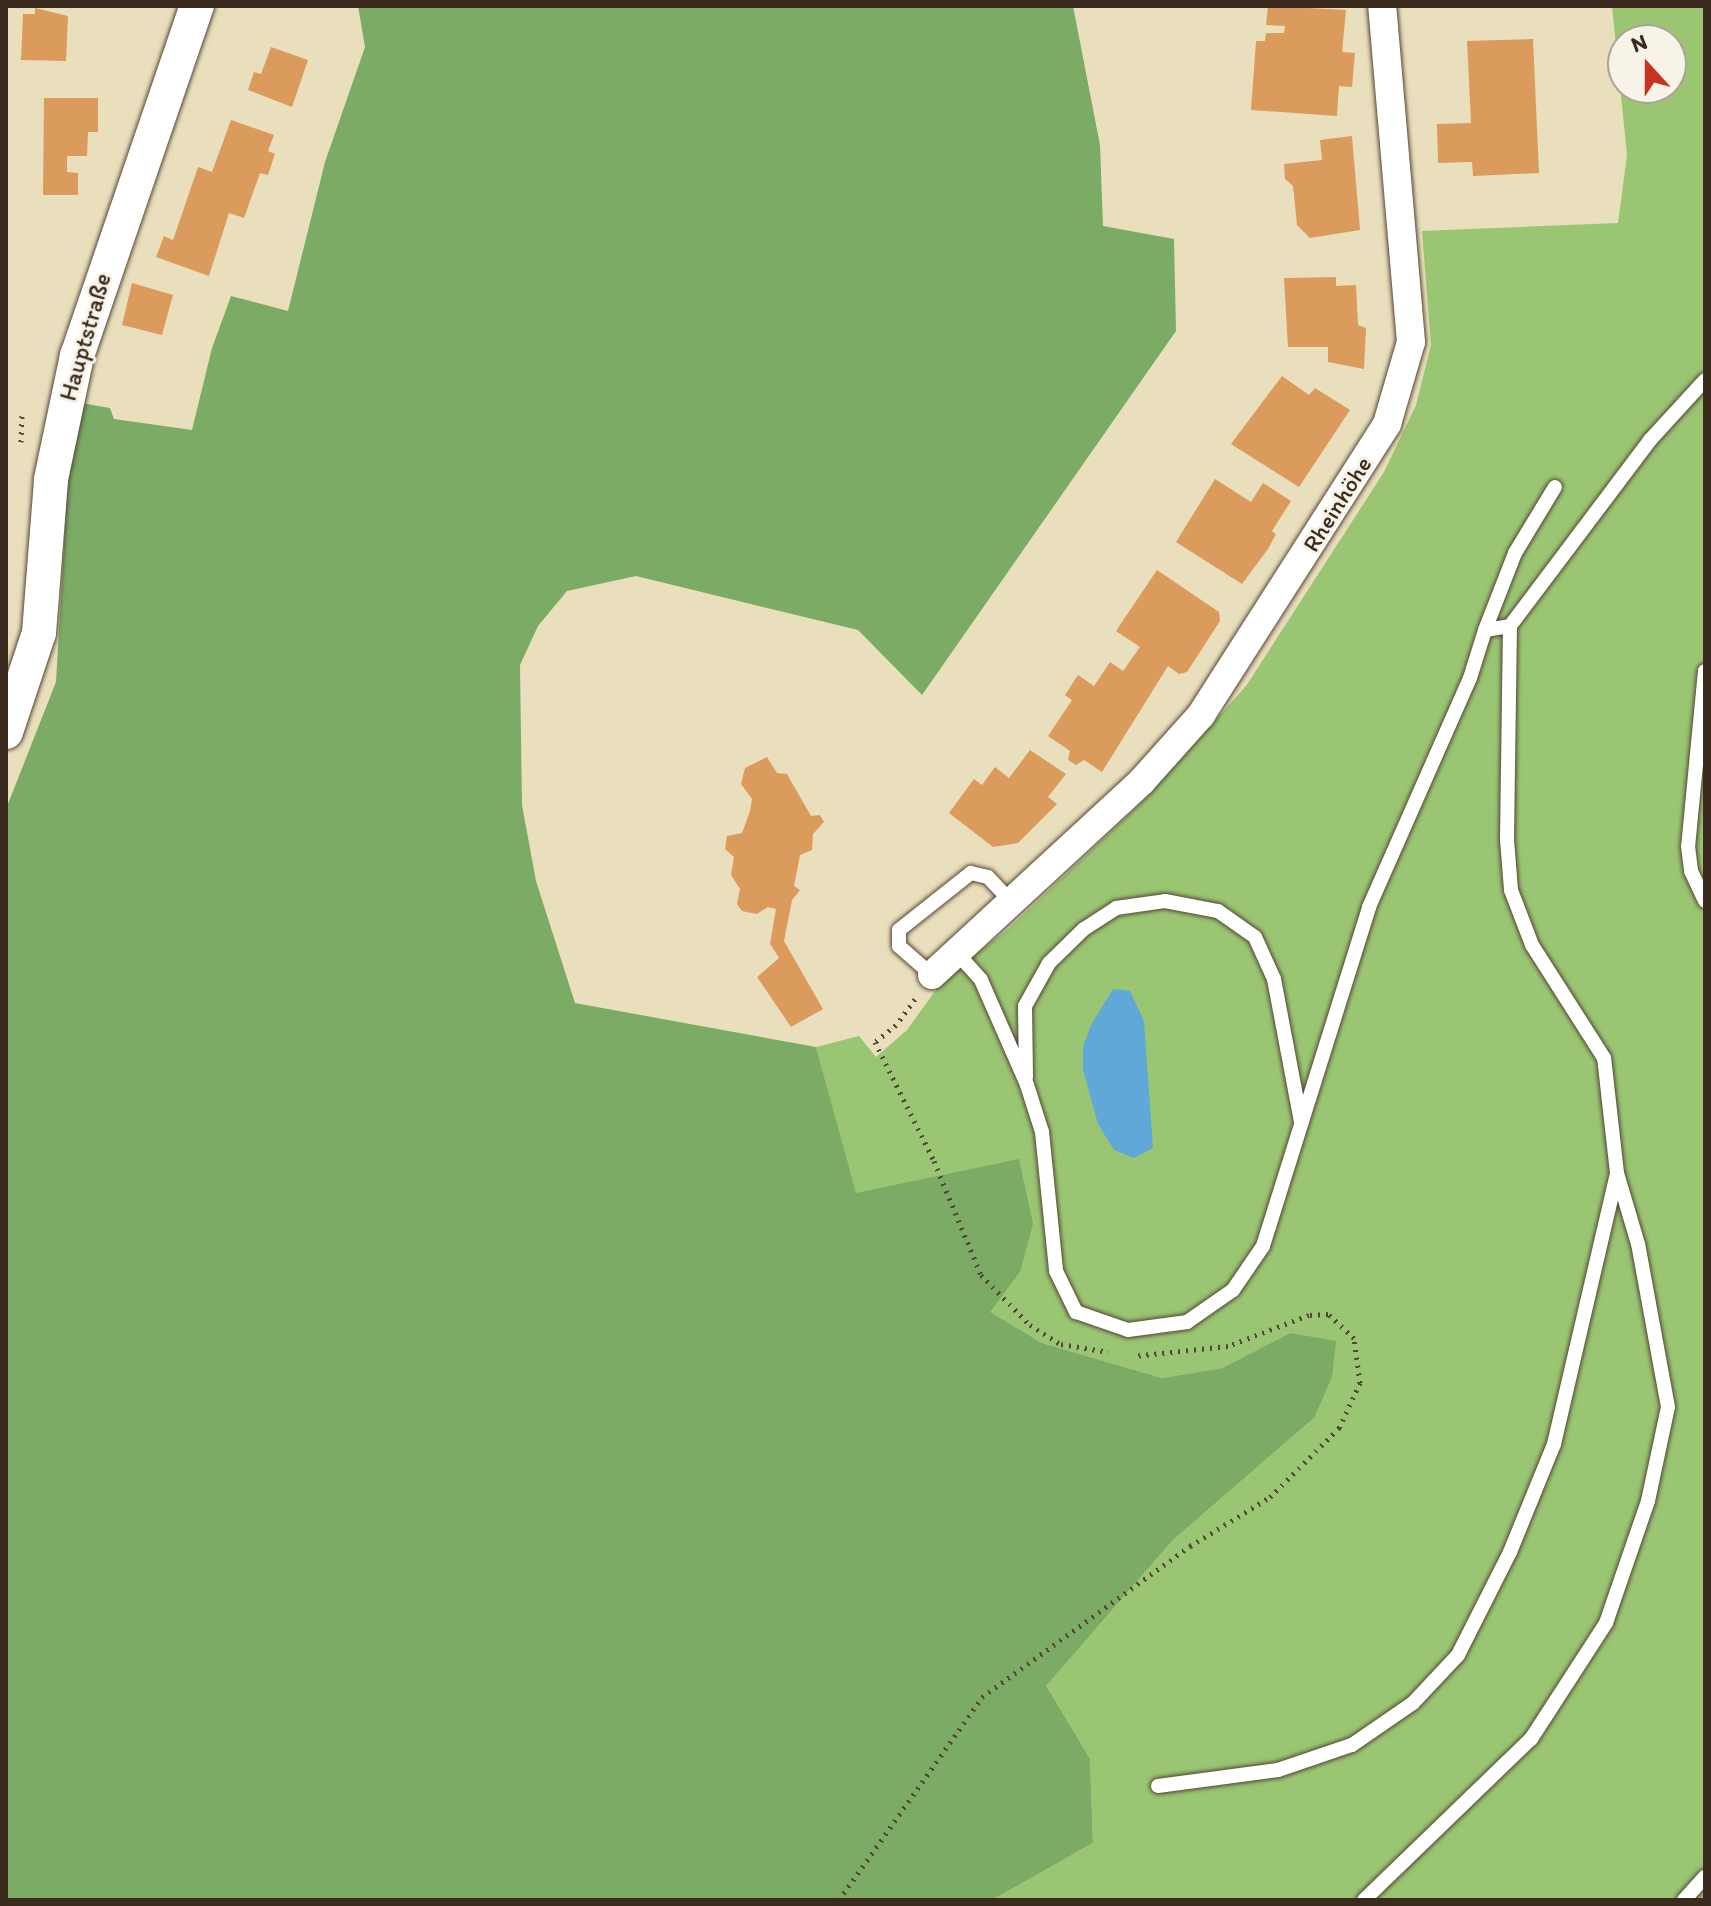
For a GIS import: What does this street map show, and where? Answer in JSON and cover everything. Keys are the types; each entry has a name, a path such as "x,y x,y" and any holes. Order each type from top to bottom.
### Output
{"street":[{"name":"Hauptstraße","path":"6,732 34,646 51,479 67,395 109,255 197,6"},
{"name":"Rheinhöhe","path":"932,975 1014,904 1142,781 1201,715 1262,625 1398,398 1411,342 1382,6"},
{"path":"6,665 34,646"}],"lane":[{"path":"1364,1900 1531,1739 1606,1623 1648,1501 1668,1407 1638,1244 1617,1173 1604,1058 1532,945 1511,890 1510,626 1650,440 1705,380"},
{"path":"957,953 981,980 1027,1085 1042,1132 1056,1271 1076,1312 1128,1330 1187,1322 1233,1290 1263,1246 1369,907 1470,678 1515,553 1555,487"},
{"path":"1485,630 1510,626"},
{"path":"1705,671 1688,846 1691,871 1705,901"},
{"name":"Rheinhöhe","path":"932,975 899,946 899,930 971,873 988,877 1014,904"},
{"path":"1027,1085 1025,1006 1049,963 1116,908 1165,901 1218,911 1255,937 1274,979 1301,1124"},
{"path":"1158,1786 1278,1770 1352,1745 1413,1703 1458,1655 1510,1552 1554,1444 1617,1173"},
{"path":"1684,1900 1705,1877"}],"path":[{"path":"21,451 22,415"},
{"path":"839,1900 982,1697 1190,1546 1270,1497 1339,1428 1360,1383"}],"green space":[{"path":"358,6 1073,6 1100,145 1103,226 1174,239 1176,331 922,695 858,630 636,576 567,591 538,626 520,665 522,805 536,881 575,1003 816,1047 856,1193 1019,1159 1033,1224 1020,1272 990,1312 1042,1343 1162,1378 1222,1368 1290,1333 1336,1341 1332,1377 1314,1418 1173,1540 1046,1686 1090,1759 1093,1843 992,1900 6,1900 6,809 56,682 68,476 81,403 110,408 114,419 192,430 212,348 231,296 288,311 325,162 365,47"},
{"path":"1612,6 1705,6 1705,1900 992,1900 1093,1843 1090,1759 1045,1687 1173,1540 1314,1418 1290,1333 1222,1368 1162,1378 1042,1343 989,1312 1020,1272 855,1193 816,1047 859,1036 876,1057 907,1030 943,980 1008,929 1138,806 1246,686 1384,472 1416,405 1431,345 1422,231 1618,223 1627,155 1622,104 1687,104 1687,24 1614,24"}],"water":[{"path":"1113,989 1130,991 1144,1021 1153,1148 1134,1158 1114,1150 1098,1124 1083,1070 1083,1047 1091,1025"}],"building":[{"path":"1268,6 1346,10 1342,52 1355,53 1352,87 1339,86 1337,116 1251,110 1256,41 1265,41 1266,33 1284,33 1285,26 1266,25"},
{"path":"35,8 68,16 66,61 21,60 23,14 35,14"},
{"path":"1533,39 1539,173 1473,176 1472,162 1438,163 1437,124 1471,123 1467,41"},
{"path":"271,47 308,60 292,107 248,90 254,72 261,74"},
{"path":"44,98 98,98 98,132 88,132 87,156 67,156 67,172 78,173 78,195 43,195"},
{"path":"231,120 274,135 268,151 275,154 268,175 260,173 244,218 229,213 209,276 156,257 164,236 173,240 198,167 212,172"},
{"path":"1352,136 1360,230 1310,238 1297,225 1293,186 1285,179 1284,164 1322,160 1320,140"},
{"path":"1336,277 1336,286 1356,285 1358,325 1366,328 1364,369 1328,362 1328,347 1288,347 1284,278"},
{"path":"132,283 173,295 162,335 122,325"},
{"path":"1282,376 1309,395 1315,388 1350,410 1299,487 1231,444"},
{"path":"1215,479 1251,502 1263,483 1291,501 1272,531 1276,534 1268,549 1242,584 1176,542"},
{"path":"1157,570 1219,612 1220,621 1187,672 1179,674 1168,666 1102,772 1084,760 1076,765 1068,760 1070,751 1048,736 1072,700 1065,695 1078,675 1094,686 1110,662 1123,671 1140,647 1116,631"},
{"path":"1030,750 1066,774 1048,797 1057,804 1018,843 993,847 949,813 974,779 982,785 995,767 1009,778"},
{"path":"767,757 777,773 787,774 811,816 820,815 824,822 813,834 812,850 800,855 794,886 800,890 792,900 784,941 823,1009 791,1027 757,977 779,958 770,944 776,909 768,907 757,914 742,911 737,904 740,889 731,875 734,857 725,849 727,836 742,833 750,811 752,799 741,784 745,768"}]}
